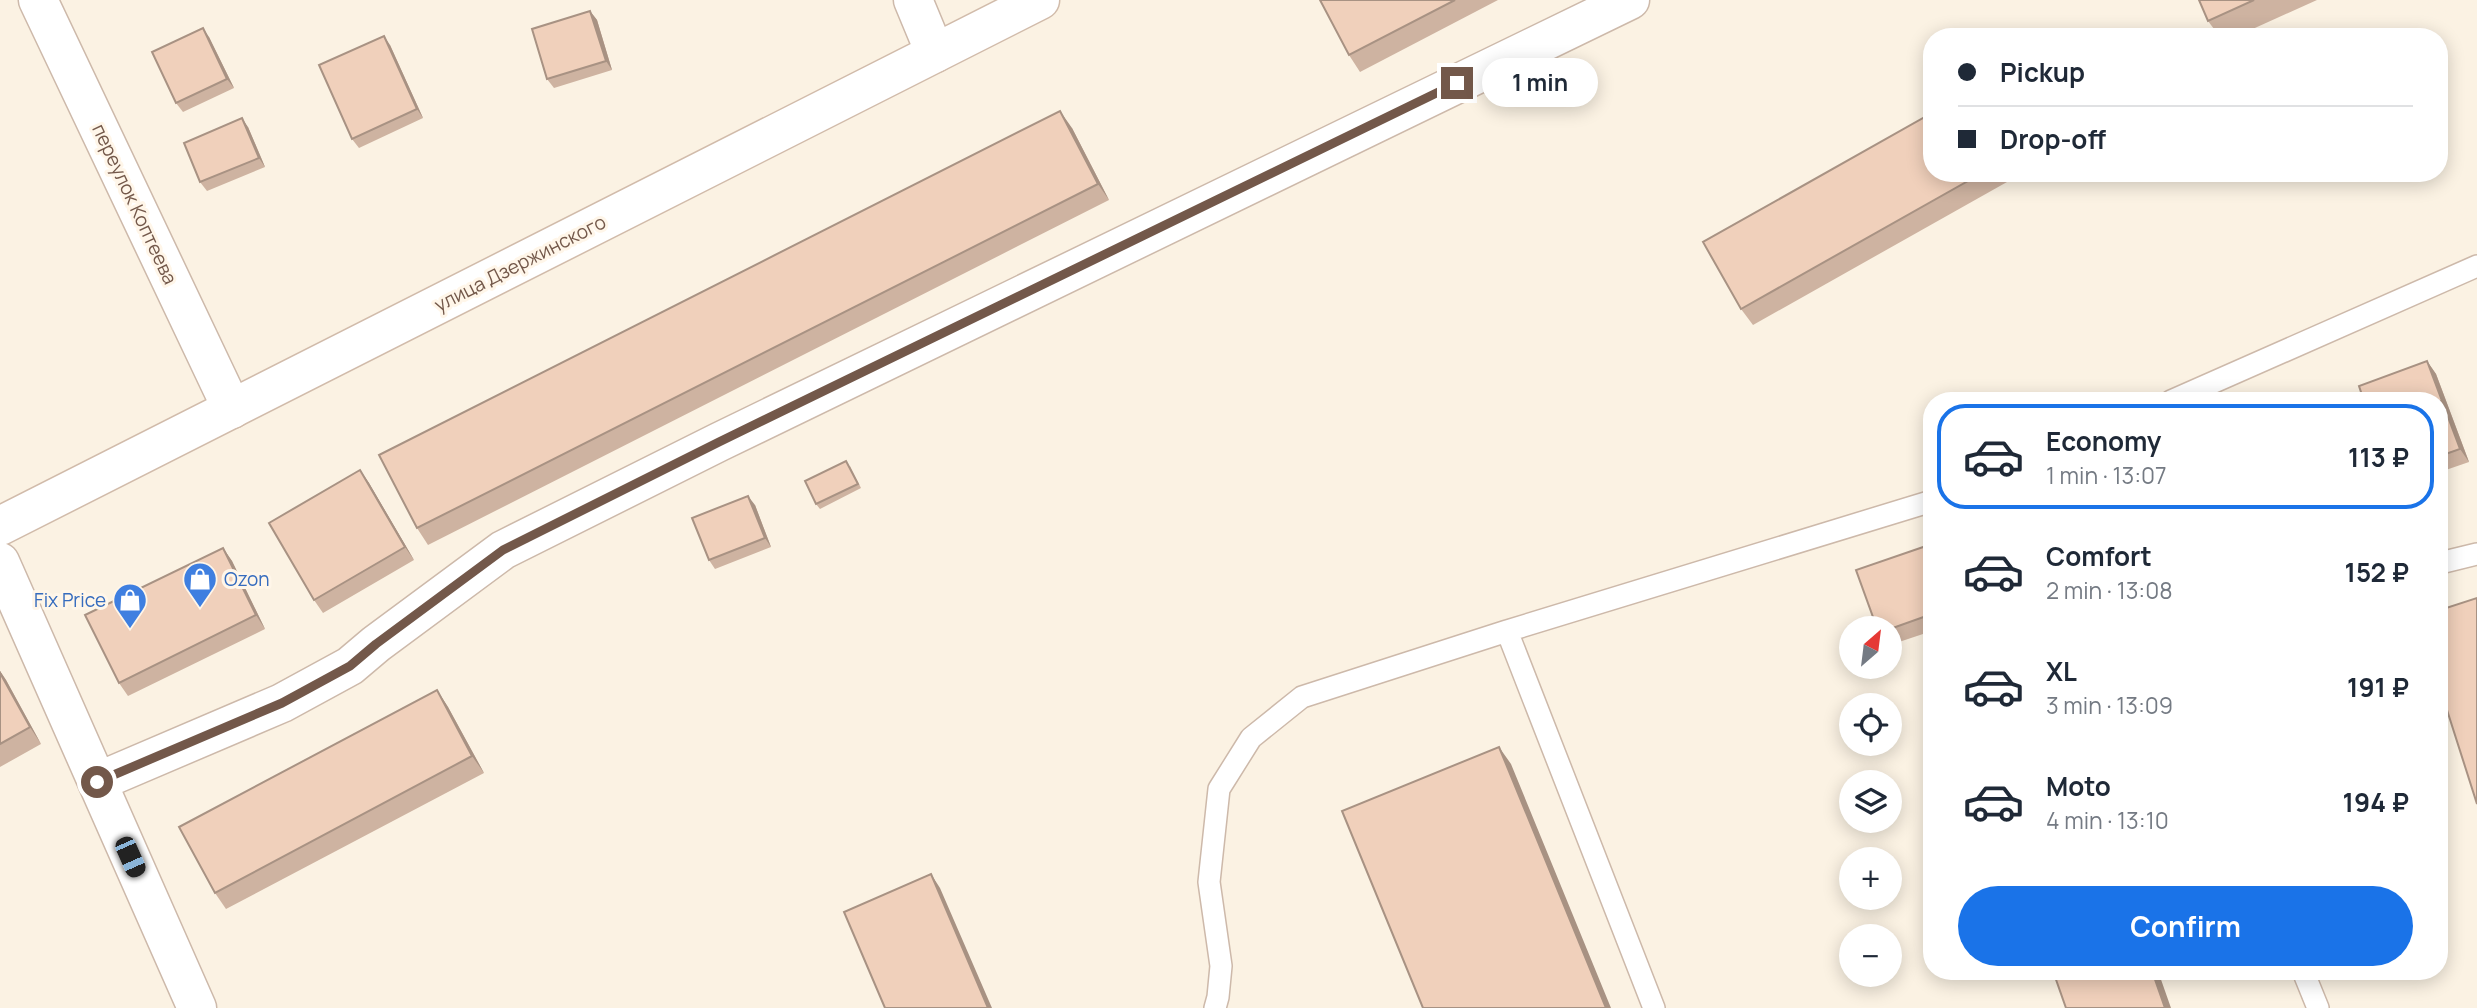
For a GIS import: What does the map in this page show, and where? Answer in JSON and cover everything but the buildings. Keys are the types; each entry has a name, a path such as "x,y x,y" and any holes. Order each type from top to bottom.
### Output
{"street":[{"name":"переулок Коптеева","path":"38,0 232,409"},
{"path":"913,0 935,53"},
{"name":"улица Дзержинского","path":"0,526 1040,0"},
{"path":"97,782 282,703 350,666 407,620 503,550 719,442 1630,0"},
{"path":"0,562 197,1008"}],"lane":[{"path":"2191,392 2477,266"},
{"path":"1214,1008 1219,997 1222,967 1209,882 1219,789 1251,738 1303,697 1507,631 1923,504"},
{"path":"2448,561 2477,554"},
{"path":"1507,631 1654,1008"},
{"path":"2307,980 2318,1008"}],"place":[{"name":"Ozon","path":"200,609"},
{"name":"Fix Price","path":"130,630"}],"route":[{"path":"97,782 282,703 350,666 503,550 1457,83"}]}
